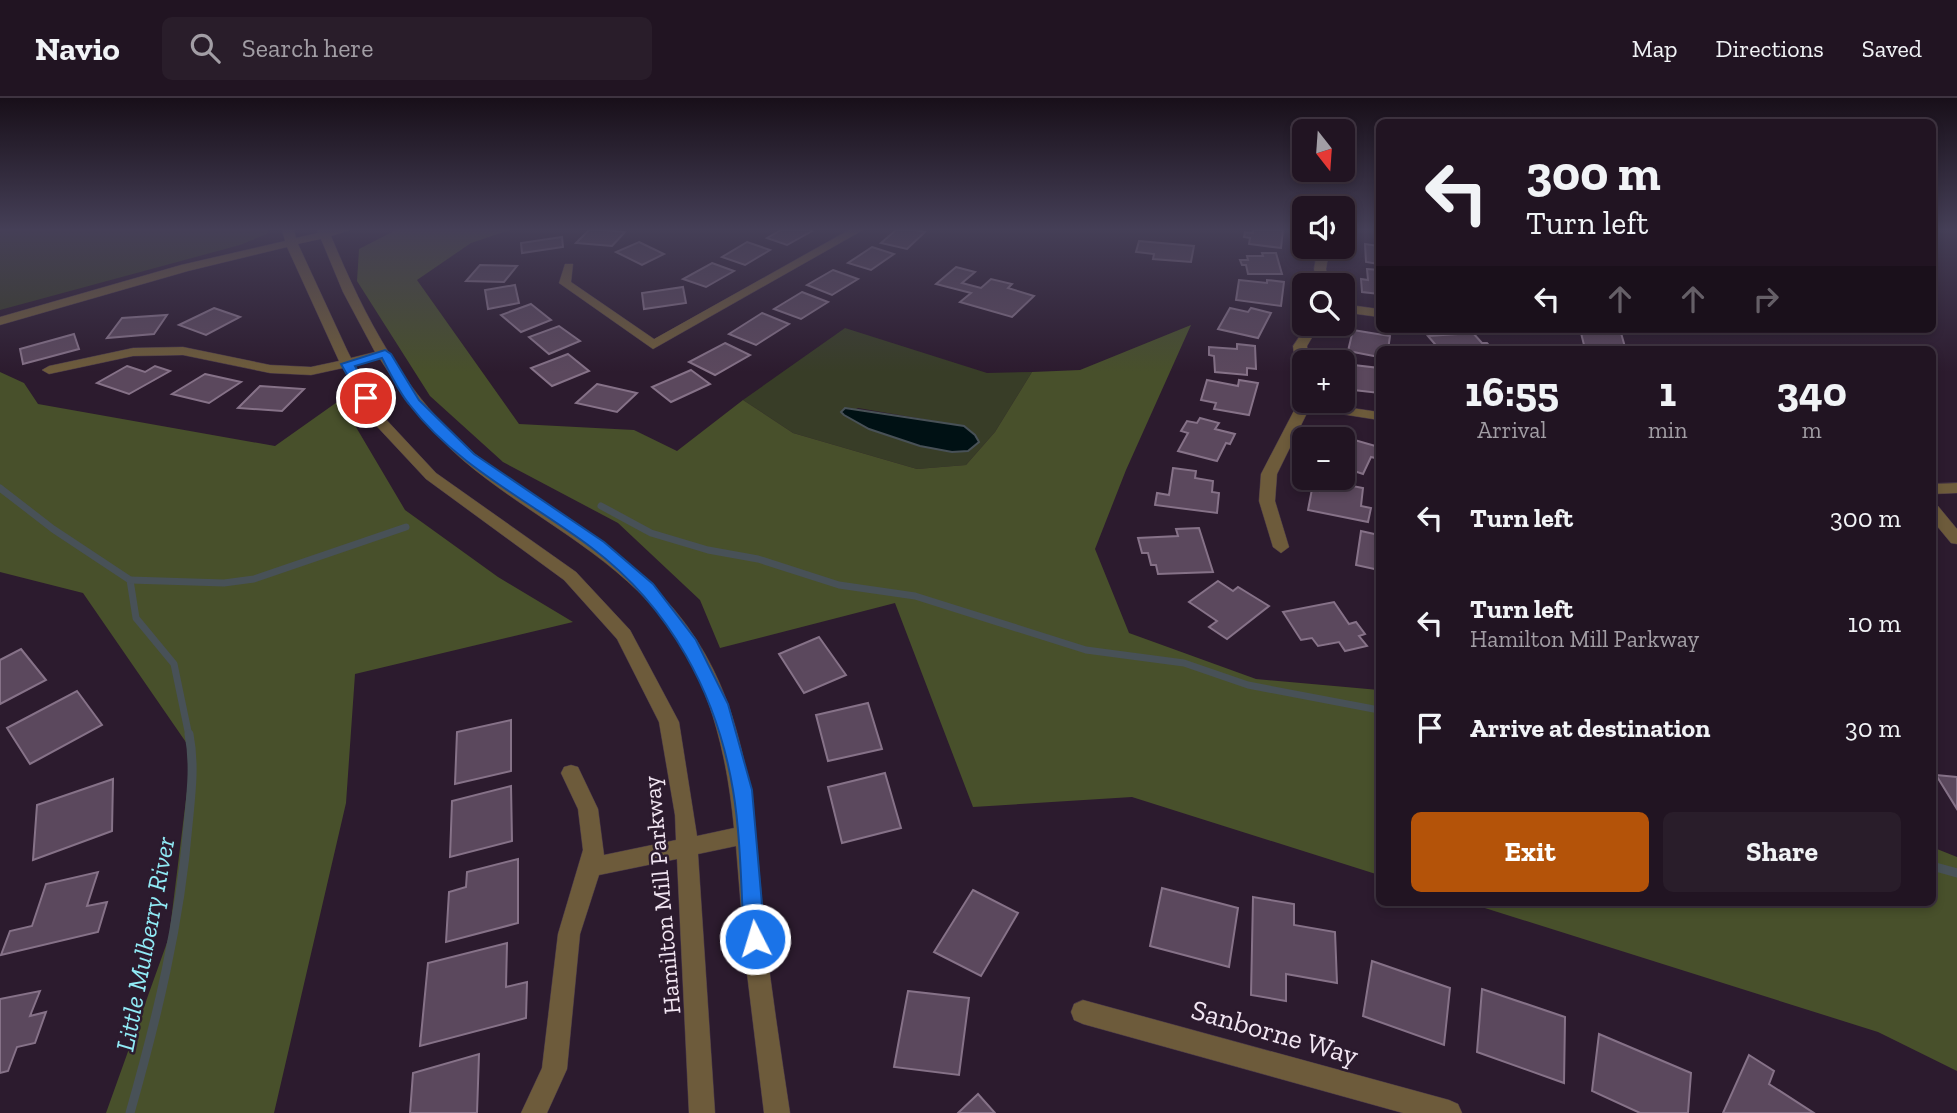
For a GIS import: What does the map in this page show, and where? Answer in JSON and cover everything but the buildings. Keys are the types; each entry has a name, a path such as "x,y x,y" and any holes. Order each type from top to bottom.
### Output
{"street":[{"path":"0,321 152,277"},
{"name":"Hamilton Mill Parkway","path":"308,277 347,364 375,416 430,476 570,576 624,635 669,722 685,815 702,1113"},
{"path":"345,277 366,321 414,402 469,457 599,545 647,588 690,644 720,704 742,790 755,939 777,1113"},
{"path":"566,277 565,283 653,345 773,277"},
{"path":"1355,310 1376,313"},
{"path":"49,370 133,352 183,351 270,369 311,371 385,354"},
{"path":"1355,411 1376,415"},
{"path":"1281,547 1267,500 1269,474 1301,413"},
{"path":"1936,489 1957,488"},
{"path":"1936,515 1957,539"},
{"path":"534,1113 554,1069 569,934 594,850 588,809 571,773"},
{"path":"590,867 746,835"},
{"name":"Sanborne Way","path":"1083,1012 1449,1113"}],"green space":[{"path":"0,277 120,277 0,310"},
{"path":"357,277 421,277 417,280 519,424 634,430 677,451 743,400 793,433 917,469 966,465 995,432 1032,372 1080,370 1191,325 1126,470 1095,549 1129,633 1256,679 1376,690 1376,874 1132,797 973,807 895,603 720,648 700,600 618,523 503,462 430,396"},
{"path":"845,328 987,373 1032,372 995,432 966,465 917,469 793,433 743,400","holes":["858,408 964,426 844,415"]},
{"path":"0,372 24,383 38,404 275,446 340,400 405,510 498,577 573,622 355,674 346,803 274,1113 106,1113 169,937 192,751 83,593 0,572"},
{"path":"1936,849 1957,857 1957,1071 1878,1032 1479,906 1936,906"}],"shaded area":[{"path":"845,408 964,426 979,442 968,451 952,452 920,446 869,429 844,415 841,412"}],"waterway":[{"name":"Little Mulberry River","path":"0,488 53,529 130,580"},
{"path":"601,506 651,533 708,550 758,559 839,585 915,596 1086,650 1184,663 1248,685 1376,709"},
{"path":"130,580 224,583 254,579 406,527"},
{"name":"Little Mulberry River","path":"130,580 136,618 174,664 189,736"},
{"name":"Little Mulberry River","path":"130,1113 158,1006 179,898 191,791 192,757 189,734"},
{"path":"1936,867 1957,873"}],"route":[{"path":"366,398 347,364 385,354 414,402 469,457 599,545 647,588 690,644 720,704 742,790 755,939"}]}
